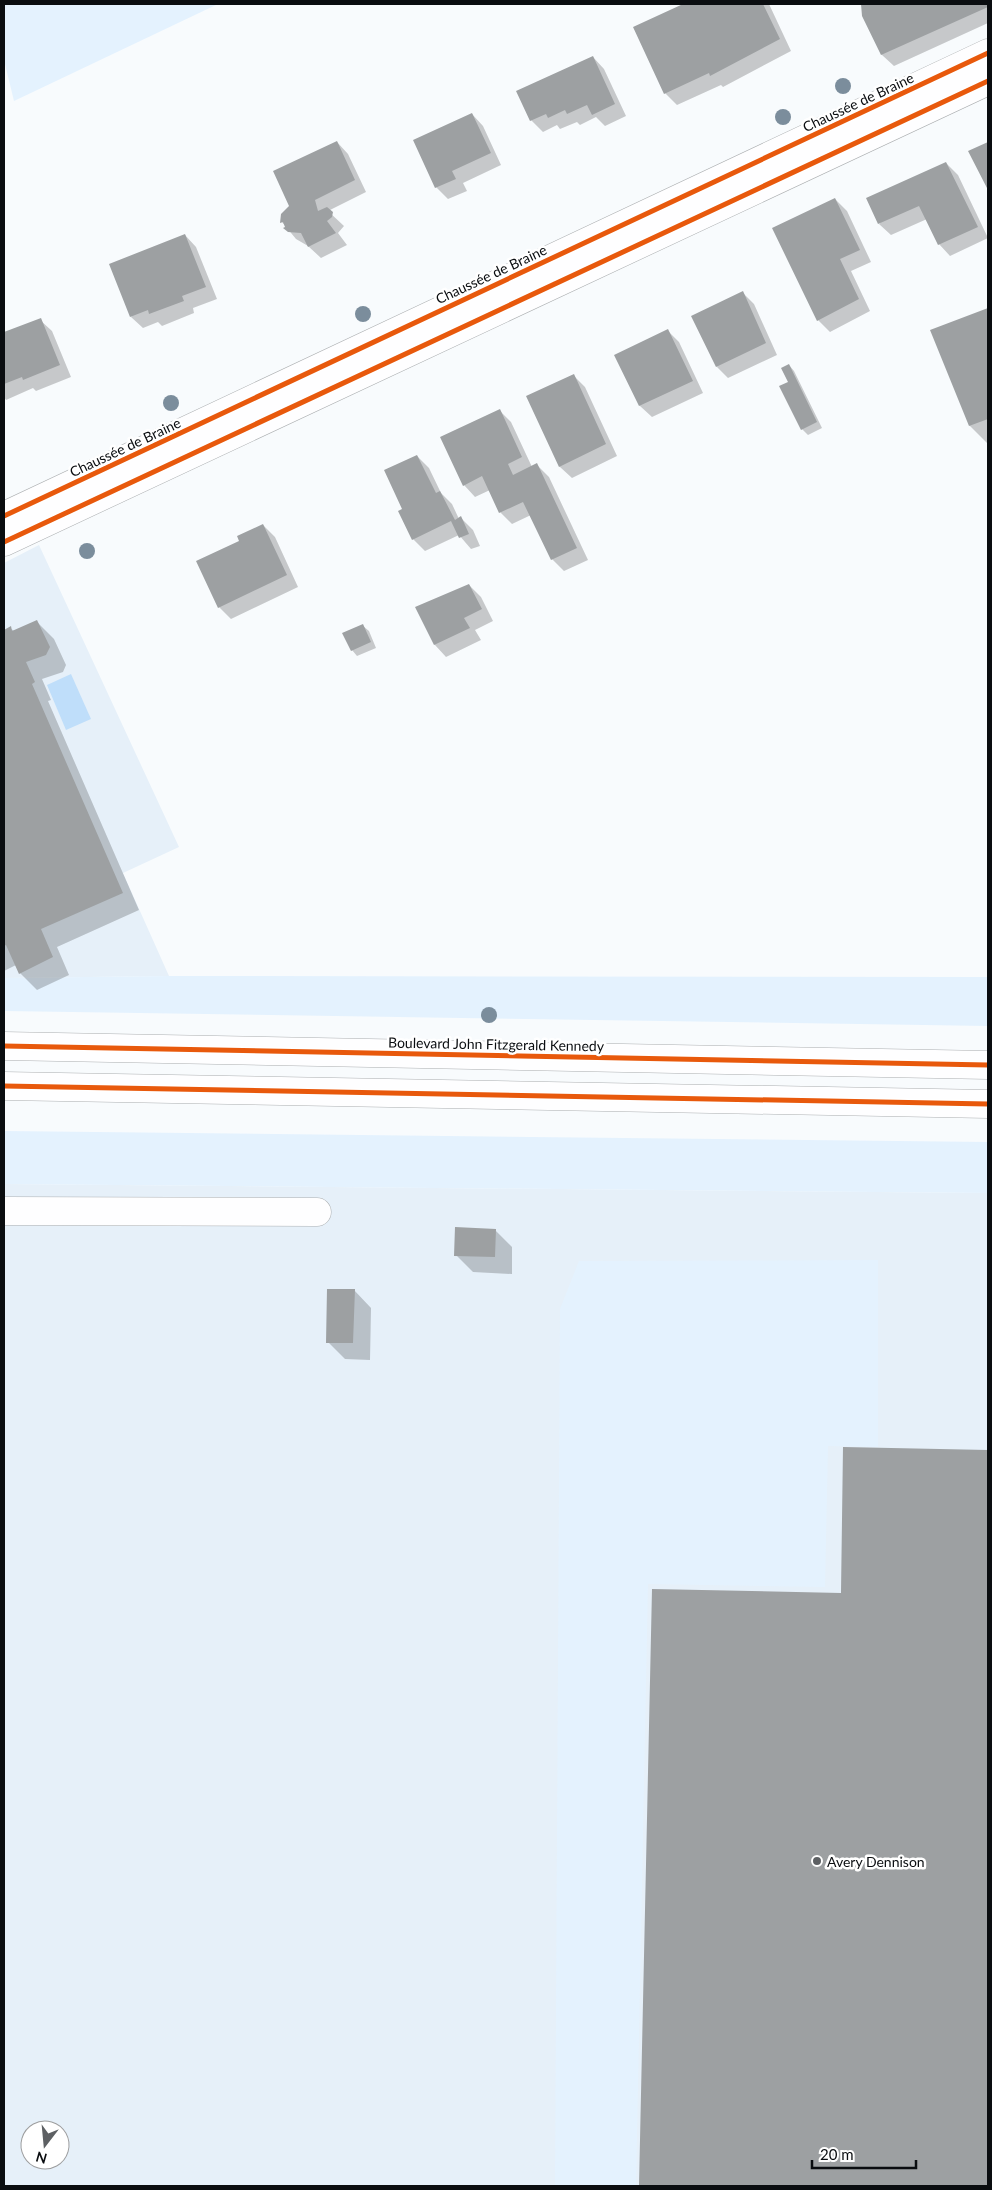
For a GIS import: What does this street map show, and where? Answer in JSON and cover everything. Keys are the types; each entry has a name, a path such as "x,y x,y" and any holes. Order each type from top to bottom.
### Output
{"street":[{"name":"Chaussée de Braine","path":"4,516 988,53"},
{"path":"4,542 988,81"},
{"name":"Boulevard John Fitzgerald Kennedy","path":"4,1046 988,1065"},
{"path":"4,1086 988,1104"},
{"path":"4,1211 317,1212"}],"shaded area":[{"path":"4,4 218,4 14,101 4,60"},
{"path":"39,545 179,847 123,873 169,976 4,978 4,563"},
{"path":"169,976 988,977 988,1026 4,1011 4,978"},
{"path":"4,1131 988,1142 988,1193 4,1184"},
{"path":"4,1184 988,1193 988,2186 4,2186"},
{"path":"878,1260 878,1447 828,1446 825,1587 648,1584 636,2186 555,2186 560,1309 579,1261"}],"water":[{"path":"71,674 91,719 66,730 47,685"}],"building":[{"path":"683,4 763,4 780,39 710,76 709,73 664,94 633,27"},
{"path":"861,4 988,4 988,7 881,55 862,16"},
{"path":"593,56 615,104 592,115 587,105 567,114 565,110 548,118 546,114 530,121 516,91"},
{"path":"472,113 491,153 452,171 456,179 435,188 413,140"},
{"path":"337,141 355,180 315,200 318,211 327,207 333,212 332,217 327,221 336,233 308,247 301,233 288,232 283,228 285,227 283,222 280,223 281,214 289,206 273,171"},
{"path":"988,142 988,190 968,151"},
{"path":"946,162 978,227 938,245 919,206 878,224 866,198"},
{"path":"835,198 860,250 840,259 859,299 817,321 772,228"},
{"path":"185,234 206,287 182,296 184,301 149,314 148,310 130,317 109,264"},
{"path":"743,291 766,343 716,367 691,316"},
{"path":"988,308 988,419 969,426 930,330"},
{"path":"41,318 60,365 23,380 22,377 4,384 4,332"},
{"path":"668,329 693,381 639,406 614,355"},
{"path":"789,364 817,422 801,430 779,386 788,382 781,368"},
{"path":"574,374 606,444 559,467 526,396"},
{"path":"500,409 522,457 508,464 513,475 537,463 577,548 551,560 523,502 499,513 482,476 463,486 440,437"},
{"path":"417,455 436,493 440,491 455,520 461,516 469,534 459,538 451,521 412,540 398,511 402,509 384,470"},
{"path":"263,524 287,575 218,608 196,561 239,541 237,536"},
{"path":"469,584 482,609 464,618 470,628 434,645 415,607"},
{"path":"37,620 50,647 46,655 26,662 35,682 32,684 123,893 41,929 53,957 19,974 6,945 4,946 4,630 11,626 12,631"},
{"path":"363,624 371,642 351,651 342,633"},
{"path":"455,1227 496,1229 495,1257 454,1256"},
{"path":"327,1289 355,1289 353,1343 326,1343"},
{"name":"Avery Dennison","path":"843,1447 988,1450 988,2186 639,2186 652,1589 841,1593"}],"cycle path":[{"path":"4,516 988,53"},
{"path":"4,542 988,81"},
{"path":"4,1046 988,1065"},
{"path":"4,1086 988,1104"}],"place":[{"name":"Avery Dennison","path":"817,1861"}]}
